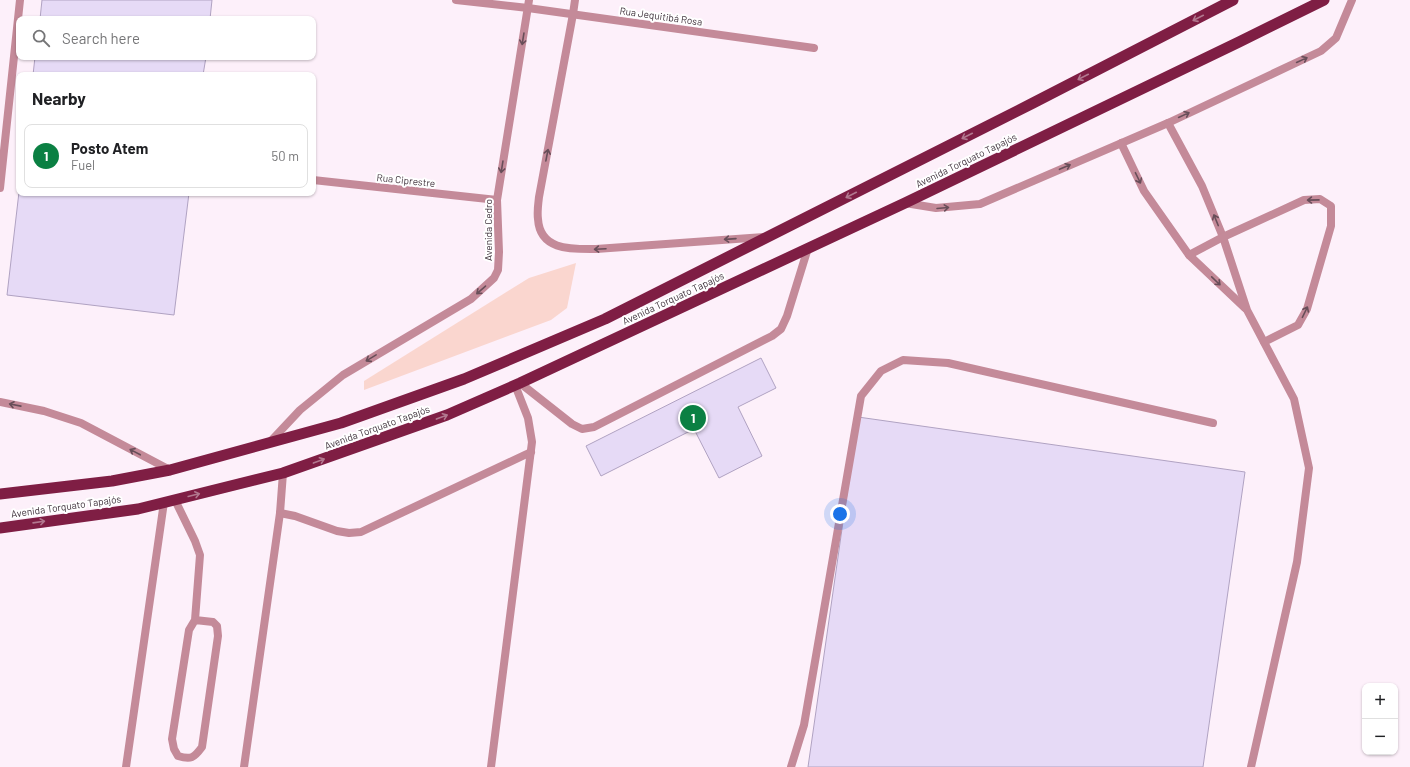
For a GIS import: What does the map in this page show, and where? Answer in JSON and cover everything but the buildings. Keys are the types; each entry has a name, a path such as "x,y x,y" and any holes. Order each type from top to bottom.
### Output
{"highway":[{"name":"Avenida Torquato Tapajós","path":"0,494 112,481 170,470 341,423 464,379 605,319 1033,103 1233,0"},
{"name":"Avenida Torquato Tapajós","path":"0,528 138,509 283,473 447,415 518,384 905,203 1324,0"}],"street":[{"path":"18,16 20,0"},
{"name":"Rua Jequitibá Rosa","path":"456,0 528,4 573,14 814,48"},
{"path":"575,0 539,197 538,220 542,233 548,242 557,246 576,249 596,249 769,237"},
{"path":"905,203 936,208 980,204 1168,123 1321,51 1336,38 1352,0"},
{"name":"Avenida Cedro","path":"270,442 300,410 343,375 471,299 494,278 498,270 500,252 497,200 528,4"},
{"path":"0,188 16,38"},
{"path":"1168,123 1202,186 1223,237 1247,310 1294,399 1309,468 1297,562 1251,767"},
{"path":"1121,143 1144,191 1189,255 1247,310"},
{"name":"Rua Ciprestre","path":"316,180 497,200"},
{"path":"1189,255 1223,237 1304,200 1320,199 1331,206 1331,226 1307,309 1298,325 1264,342"},
{"path":"518,384 572,424 582,429 594,427 772,336 781,329 787,316 808,248"},
{"path":"791,767 804,725 861,396 881,371 903,360 948,363 1213,423"},
{"path":"492,767 532,442 528,418 518,384"},
{"path":"0,402 44,411 81,423 170,470"},
{"path":"280,513 295,516 343,532 362,532 531,452"},
{"path":"244,767 280,513 283,473"},
{"path":"170,501 195,541 200,555 195,620 189,630 172,739 178,756 187,759 196,756 202,747 218,636 216,626 213,622 195,620"},
{"path":"126,767 170,501"}],"shaded area":[{"path":"576,263 567,308 551,320 364,390 364,381 529,278"}],"place":[{"name":"Posto Atem","path":"693,418"}]}
